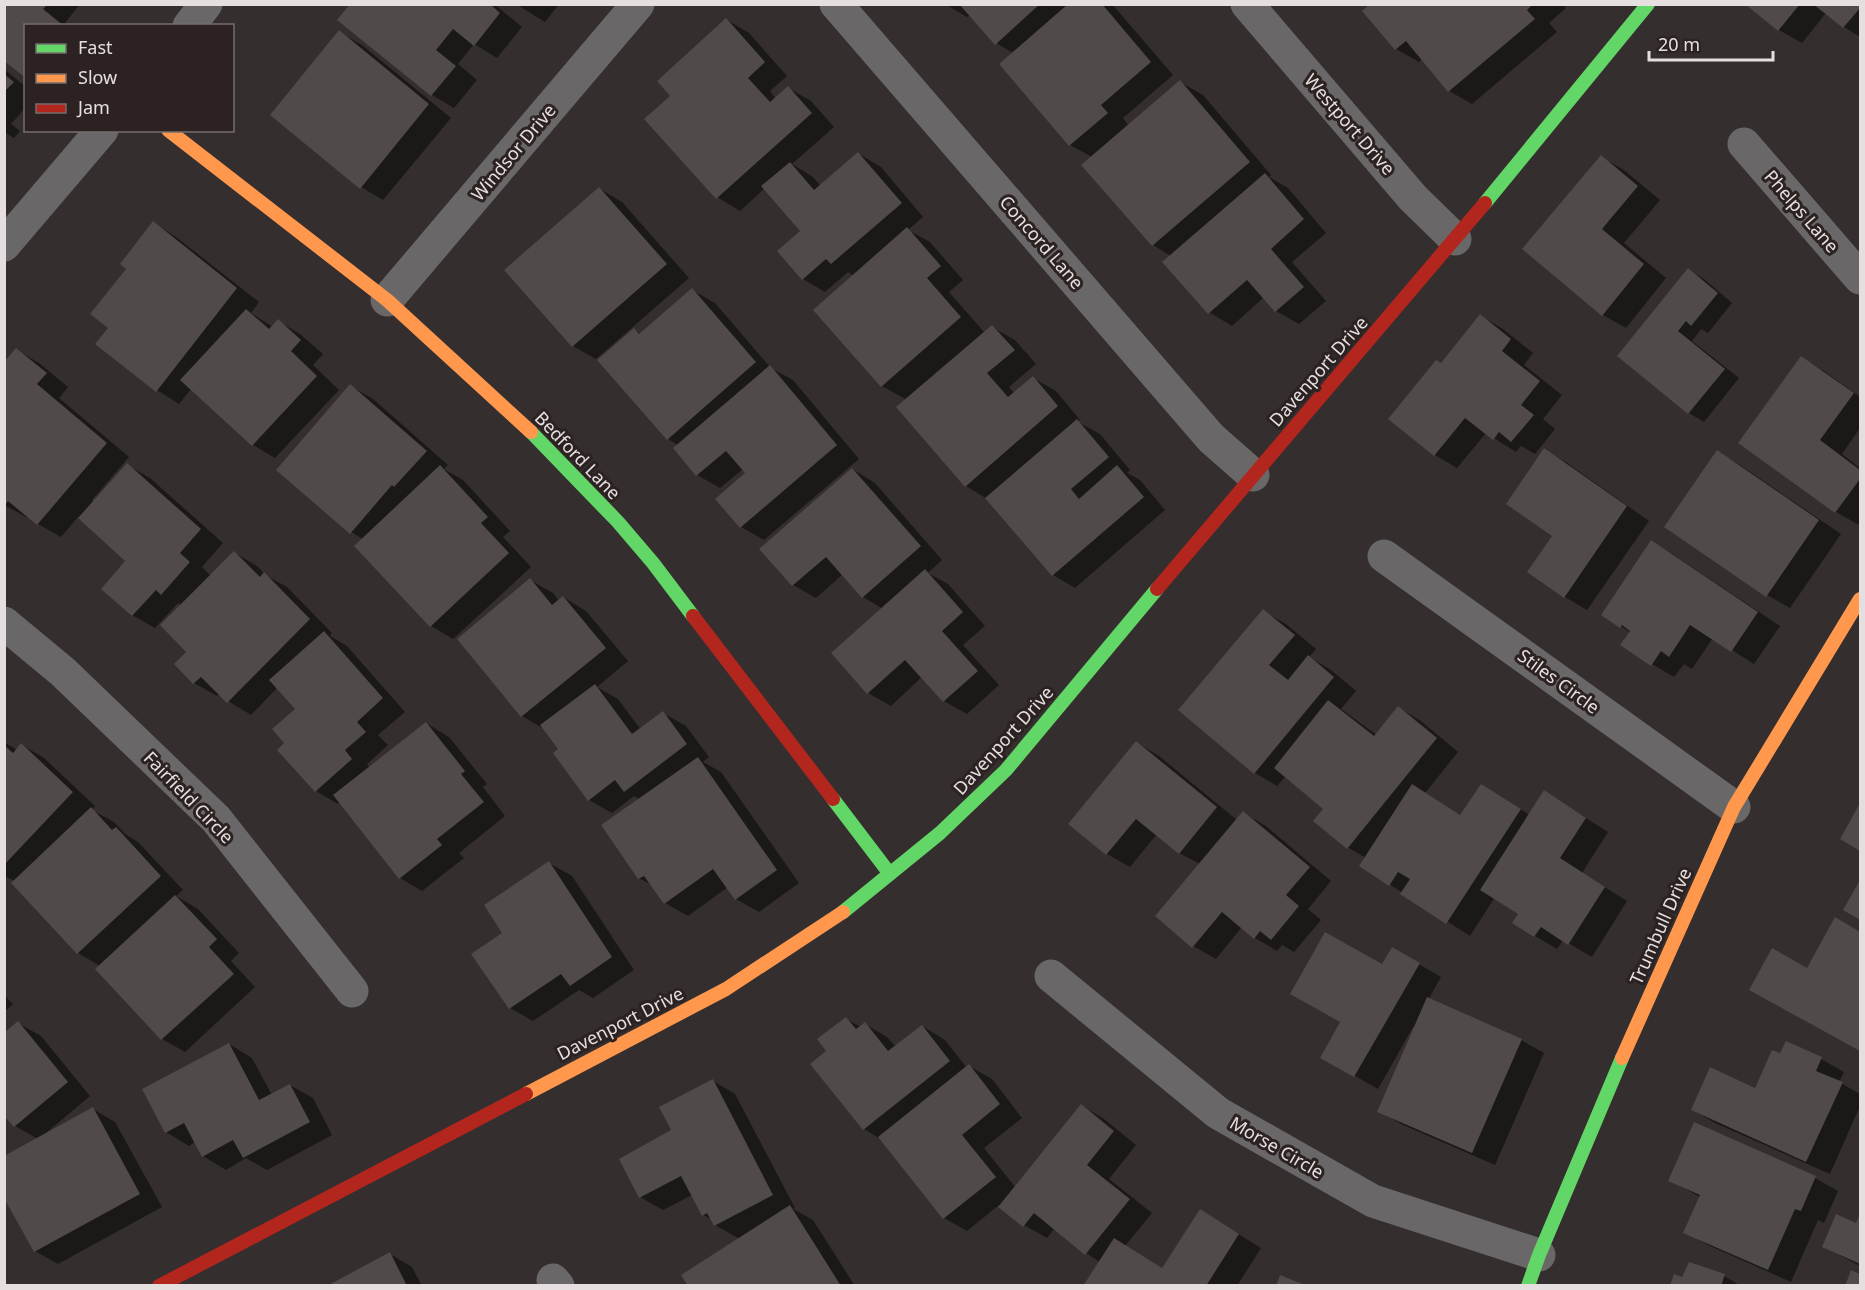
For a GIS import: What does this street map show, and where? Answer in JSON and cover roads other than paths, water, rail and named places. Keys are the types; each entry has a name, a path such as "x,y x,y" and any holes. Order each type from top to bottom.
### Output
{"street":[{"path":"191,24 206,4"},
{"name":"Windsor Drive","path":"387,300 638,4"},
{"name":"Concord Lane","path":"836,4 1211,438 1253,475"},
{"name":"Westport Drive","path":"1247,4 1413,198 1455,239"},
{"name":"Davenport Drive","path":"159,1286 726,989 839,915 940,833 1006,770 1253,475 1455,239 1645,6"},
{"path":"4,245 100,132"},
{"name":"Bedford Lane","path":"171,132 387,300 519,420 618,522 653,563 890,874"},
{"name":"Phelps Lane","path":"1744,144 1860,278"},
{"name":"Stiles Circle","path":"1384,556 1734,807"},
{"name":"Trumbull Drive","path":"1528,1286 1636,1025 1734,807 1860,599"},
{"name":"Fairfield Circle","path":"4,623 63,672 216,819 351,991"},
{"name":"Morse Circle","path":"1051,976 1218,1113 1373,1202 1539,1255"}]}
